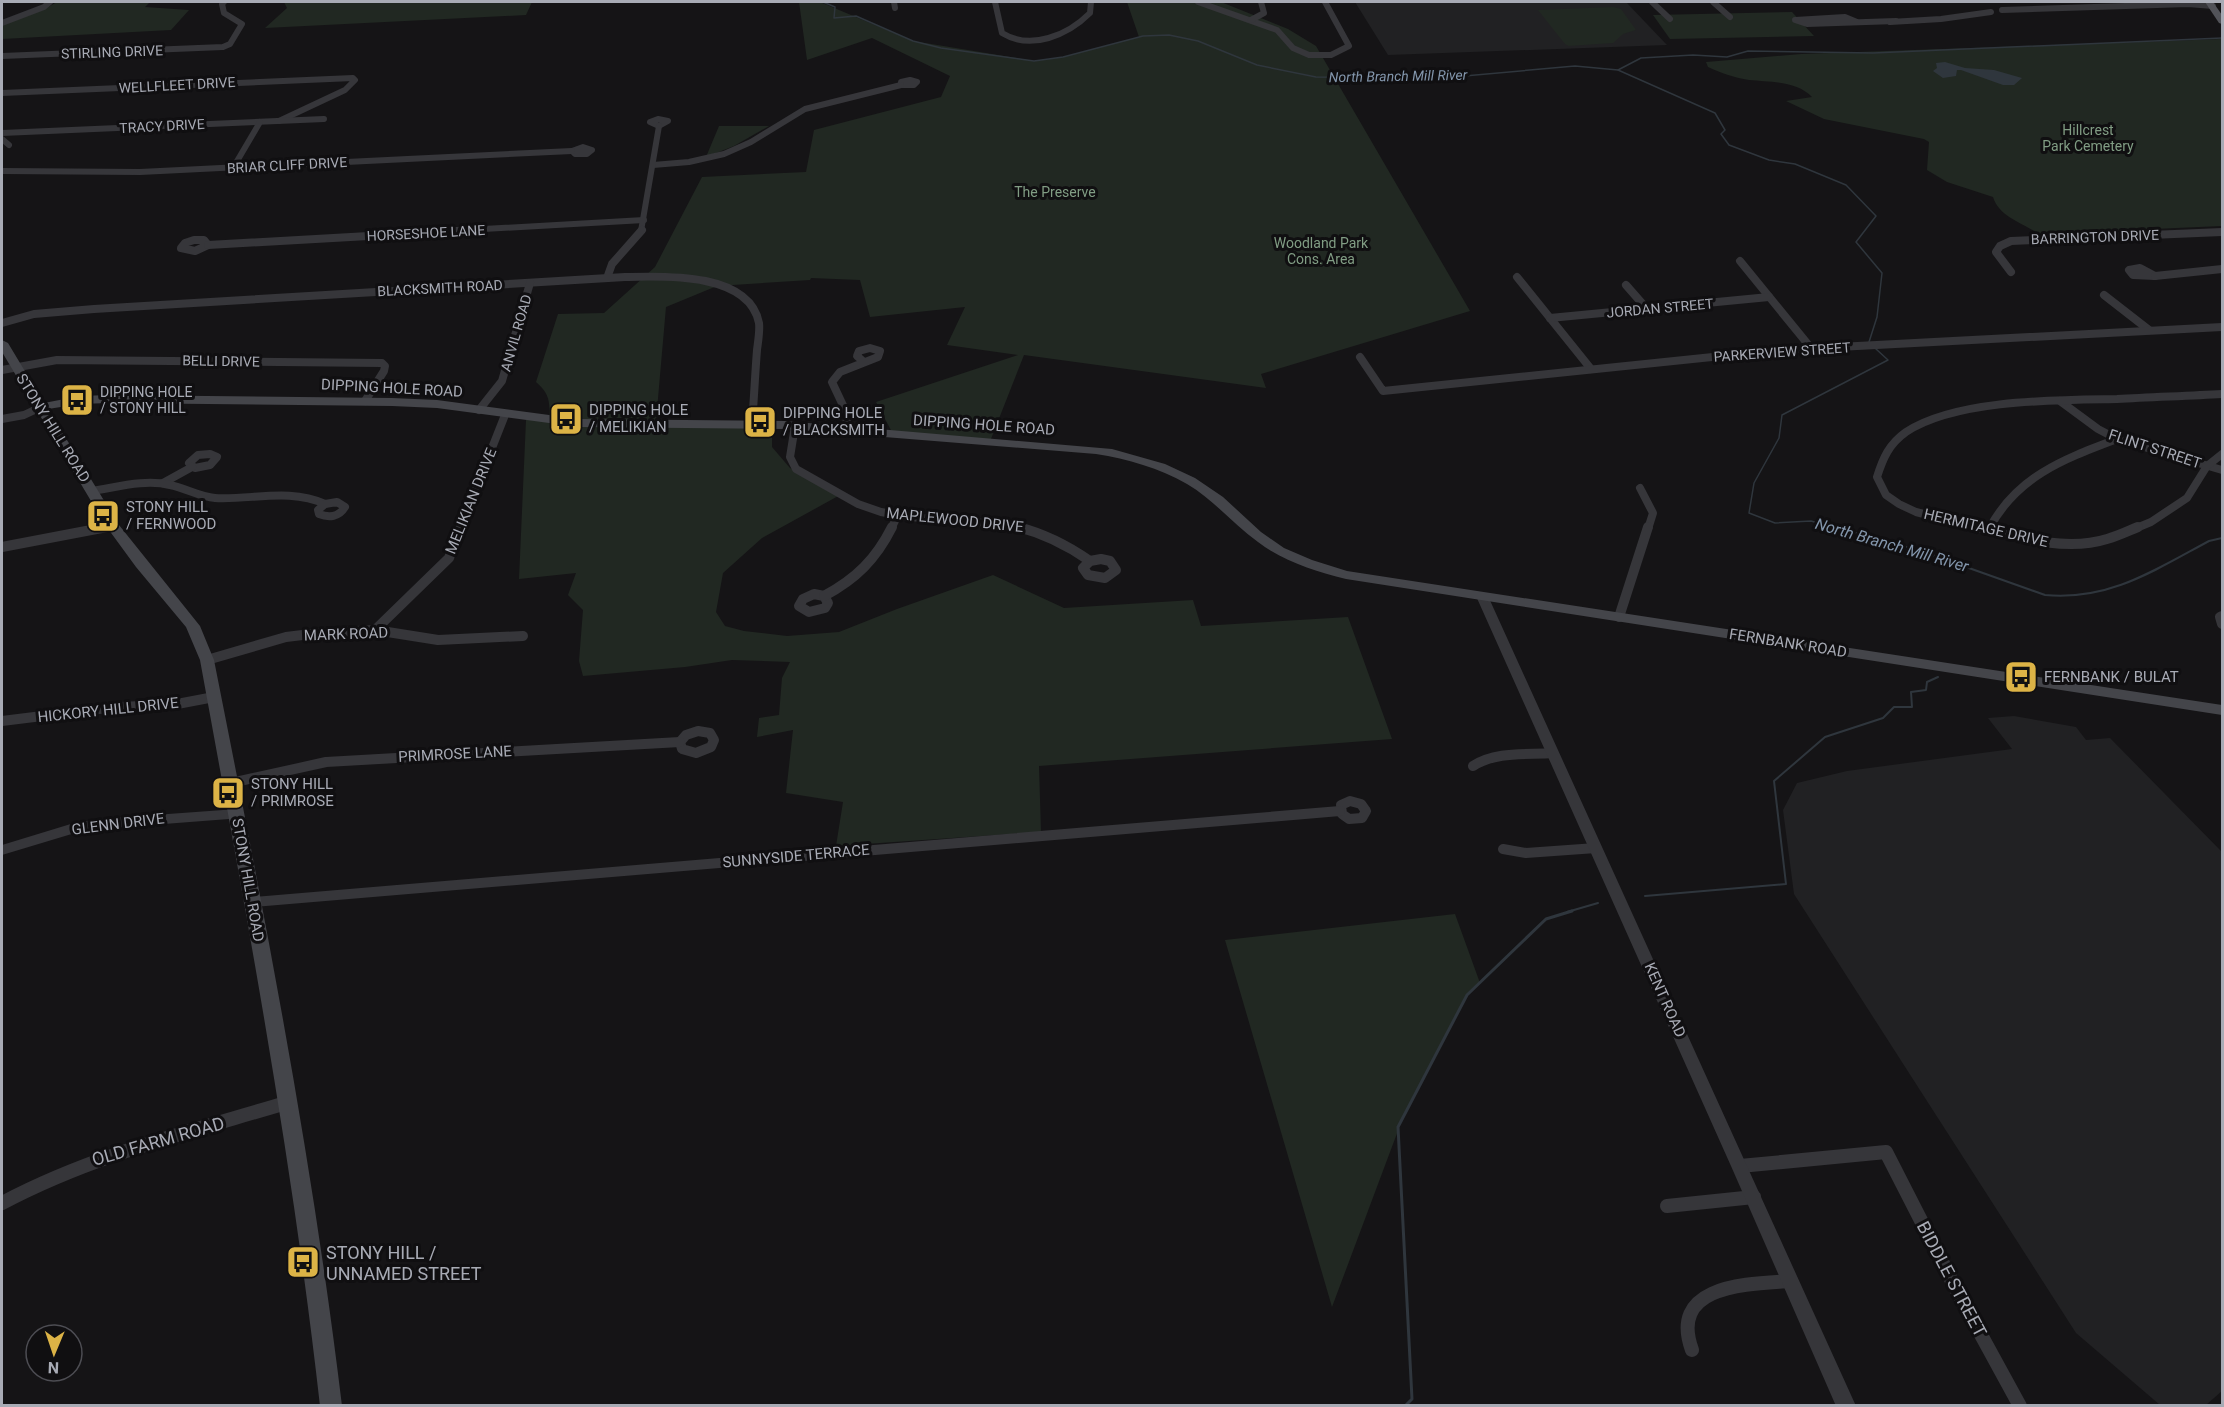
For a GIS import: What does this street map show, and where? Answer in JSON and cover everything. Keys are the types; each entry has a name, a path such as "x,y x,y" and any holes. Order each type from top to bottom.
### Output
{"main road":[{"path":"2214,5 2223,21"},
{"name":"STONY HILL ROAD","path":"2,343 113,526 141,564 193,626 207,660 253,902 319,1302 331,1406"},
{"name":"DIPPING HOLE ROAD","path":"41,407 80,400 109,399 365,401 437,404 505,415 602,424 795,426 1120,454 1183,477 1216,500 1271,546 1288,555 1307,564 1353,576"},
{"name":"FERNBANK ROAD","path":"1353,576 2223,710"}],"street":[{"path":"2,23 44,7 50,2"},
{"name":"STIRLING DRIVE","path":"2,56 223,47 230,44 242,24 224,12 222,4 224,2"},
{"path":"995,2 1002,33 1015,39 1028,39 1055,36 1067,32 1090,13 1091,2"},
{"path":"1198,2 1277,30 1283,34 1294,49 1300,52 1319,55 1338,54 1349,46 1325,2"},
{"path":"1251,20 1264,13 1261,2"},
{"path":"1652,2 1670,19"},
{"path":"1713,2 1730,17"},
{"path":"1857,22 1845,16 1795,20 1804,24 1896,21 1950,18 2001,12 2002,10 2214,5"},
{"name":"WELLFLEET DRIVE","path":"2,93 353,78 355,80 345,90 279,121"},
{"path":"653,165 689,162 724,154 751,142 805,109 901,85"},
{"name":"TRACY DRIVE","path":"2,133 324,119"},
{"path":"233,168 260,122"},
{"path":"607,278 612,263 639,235 644,220 659,126"},
{"path":"2,139 9,145"},
{"name":"BRIAR CLIFF DRIVE","path":"2,171 123,172 572,151"},
{"name":"HORSESHOE LANE","path":"208,245 644,220"},
{"name":"BARRINGTON DRIVE","path":"2011,272 1996,252 2000,246 2010,241 2223,232"},
{"path":"1740,261 1811,348"},
{"path":"2155,276 2223,268"},
{"name":"BLACKSMITH ROAD","path":"2,323 34,314 94,309 646,276 694,279 724,286 744,298 757,313 759,322 752,424"},
{"path":"1517,277 1591,369"},
{"name":"ANVIL ROAD","path":"479,410 502,381 530,283"},
{"path":"1626,285 1647,309"},
{"path":"2104,295 2149,330"},
{"name":"JORDAN STREET","path":"1550,318 1769,297"},
{"name":"PARKERVIEW STREET","path":"1360,357 1383,391 1811,348 2223,327"},
{"name":"BELLI DRIVE","path":"15,367 57,360 382,363 385,366 384,371 365,401"},
{"path":"844,430 848,416 832,382 840,372 864,362"},
{"path":"2,370 15,367"},
{"name":"HERMITAGE DRIVE","path":"2207,466 2187,498 2151,522 2106,540 2077,544 2047,543 1940,519 1899,504 1886,495 1880,486 1877,471 1881,459 1893,444 1919,426 1953,413 1992,404 2223,394"},
{"name":"FLINT STREET","path":"2060,401 2098,429 2117,439 2223,470"},
{"path":"2,417 24,415 41,407"},
{"name":"MELIKIAN DRIVE","path":"375,630 449,558 505,415"},
{"name":"MAPLEWOOD DRIVE","path":"795,426 790,458 798,472 860,505 898,515 1029,528 1062,540 1090,561"},
{"path":"1988,530 2004,502 2028,481 2078,454 2117,439"},
{"path":"2207,466 2223,454"},
{"path":"163,483 192,467"},
{"path":"92,491 135,483 163,483 213,498 292,495 310,497 325,504"},
{"path":"1618,617 1653,513 1652,506 1641,494 1640,488"},
{"path":"824,597 849,583 873,561 898,515"},
{"path":"2,547 113,526"},
{"name":"KENT ROAD","path":"1482,596 1846,1406"},
{"path":"2223,616 2220,617 2223,624"},
{"name":"MARK ROAD","path":"207,660 294,636 375,630 438,640 523,636"},
{"name":"HICKORY HILL DRIVE","path":"2,721 115,707 172,705 214,697"},
{"name":"PRIMROSE LANE","path":"231,783 326,762 680,742"},
{"path":"1473,766 1489,758 1553,753"},
{"name":"SUNNYSIDE TERRACE","path":"253,902 1340,811"},
{"name":"GLENN DRIVE","path":"2,850 90,825 237,814"},
{"path":"1503,849 1526,853 1596,848"},
{"name":"OLD FARM ROAD","path":"2,1203 61,1173 115,1151 212,1126 286,1103"},
{"name":"BIDDLE STREET","path":"1740,1166 1886,1152 1956,1289 2020,1406"},
{"path":"1667,1206 1754,1197"},
{"path":"1692,1350 1686,1323 1693,1308 1705,1298 1730,1288 1791,1281"}],"shaded area":[{"path":"1355,2 1626,2 1667,45 1388,55"},
{"path":"1945,62 1965,68 1994,70 2022,78 2014,85 2003,85 1957,70 1956,76 1943,78 1933,71 1937,68 1936,63"},
{"path":"2014,716 2076,727 2086,740 2110,738 2222,852 2222,1391 2206,1405 2160,1405 2076,1333 1794,894 1783,810 1797,783 1847,771 2012,749 1988,718"}],"green space":[{"path":"57,2 150,2 145,7 189,10 171,30 2,39 2,23 43,10"},
{"path":"284,2 532,2 526,15 265,28 287,8"},
{"path":"799,2 820,2 913,41 1034,61 1063,57 1139,37 1127,2 1221,2 1288,29 1316,46 1470,311 1261,374 1266,388 1024,355 989,444 893,434 876,402 1018,355 947,345 965,307 870,317 860,280 811,278 810,280 717,286 666,307 656,421 772,425 772,447 790,468 840,495 762,538 723,573 716,612 725,626 744,631 787,636 839,632 993,575 1064,608 1193,600 1201,626 1348,617 1392,739 1039,766 1041,832 836,846 843,802 786,793 793,730 757,737 759,718 779,715 782,678 790,662 732,660 685,667 583,676 579,661 583,610 568,595 576,573 519,579 526,420 549,420 548,399 544,390 536,382 558,314 604,313 655,267 702,177 806,172 814,130 941,97 950,76 872,38 807,60"},
{"path":"1613,7 1621,9 1636,30 1623,34 1613,43 1569,46 1538,10"},
{"path":"1792,12 1814,36 1670,39 1653,15"},
{"name":"Hillcrest Park Cemetery","path":"2222,39 2222,226 2039,234 2006,215 2000,210 1993,197 1947,182 1927,170 1929,142 1924,139 1824,119 1786,101 1812,97 1799,88 1783,83 1733,77 1708,67 1706,62 1801,54"},
{"path":"719,126 769,126 734,146 706,157"},
{"path":"1455,914 1480,983 1468,995 1405,1112 1332,1307 1225,940"}],"waterway":[{"name":"North Branch Mill River","path":"823,2 835,7 834,18 856,16 913,41 941,48 1034,61 1063,57 1143,36 1169,35 1198,41 1257,65 1316,77 1442,78 1575,66 1618,70"},
{"path":"1618,70 1641,58 1693,55 1727,57 1748,51 1873,53 2222,38"},
{"name":"North Branch Mill River","path":"1618,70 1715,113 1725,130 1721,134 1729,145 1769,160 1795,164 1846,185 1876,216 1856,242 1882,273 1877,317 1869,342"},
{"name":"North Branch Mill River","path":"1839,529 1811,521 1775,523 1749,513 1754,483 1779,438 1782,415 1888,360 1876,349"},
{"name":"North Branch Mill River","path":"1834,527 1921,551 2045,595 2068,596 2090,593 2131,581 2209,541 2222,538"},
{"path":"1645,896 1786,884 1774,781 1825,737 1883,718 1894,707 1912,707 1911,692 1926,690 1927,682 1938,677"},
{"path":"1567,912 1598,903"},
{"path":"1405,1406 1412,1399 1398,1127 1467,995 1546,919 1572,911"}],"place":[{"name":"DIPPING HOLE / STONY HILL","path":"77,400"},
{"name":"DIPPING HOLE / MELIKIAN","path":"566,419"},
{"name":"DIPPING HOLE / BLACKSMITH","path":"760,422"},
{"name":"STONY HILL / FERNWOOD","path":"103,516"},
{"name":"FERNBANK / BULAT","path":"2021,677"},
{"name":"STONY HILL / PRIMROSE","path":"228,793"},
{"name":"STONY HILL / UNNAMED STREET","path":"303,1262"}],"park label":[{"name":"The Preserve","path":"1055,192"},
{"name":"Woodland Park Cons. Area","path":"1321,252"}]}
